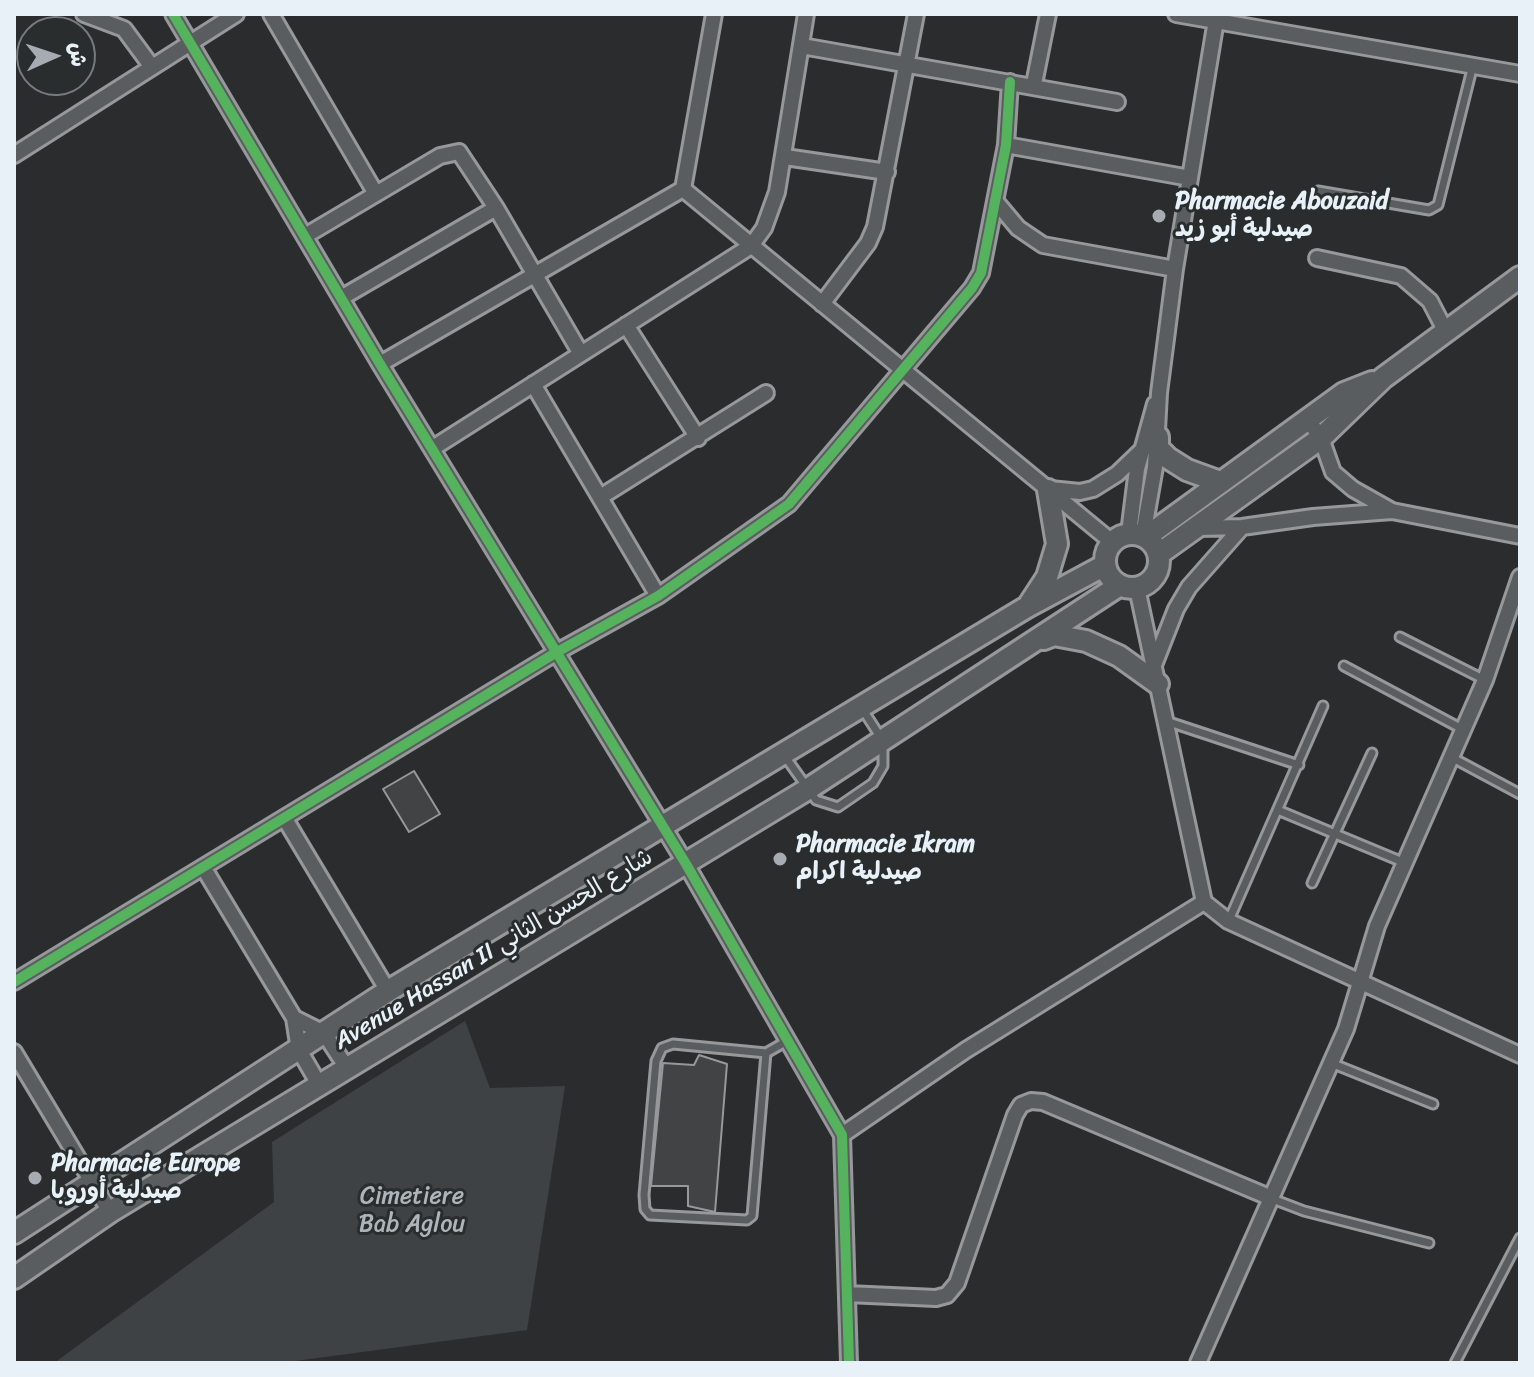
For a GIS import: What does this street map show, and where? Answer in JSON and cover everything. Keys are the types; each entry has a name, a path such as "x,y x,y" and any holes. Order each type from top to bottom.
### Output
{"street":[{"path":"84,14 124,29 152,67"},
{"path":"173,14 380,364 686,864 842,1135 849,1363"},
{"path":"14,155 236,14"},
{"path":"271,14 376,194"},
{"path":"683,189 714,14"},
{"path":"433,448 751,246 772,211 785,157 806,14"},
{"path":"822,304 868,243 887,172 916,14"},
{"path":"1034,84 1048,14"},
{"path":"1176,14 1216,17 1520,74"},
{"path":"1132,537 1159,393 1175,269 1216,17"},
{"path":"802,46 1034,84 1117,102"},
{"path":"14,982 557,652 658,596 789,504 900,369 972,288 987,253 997,203 1006,145 1010,82"},
{"path":"14,138 32,144"},
{"path":"1006,145 1190,178"},
{"path":"305,236 453,151 464,155 581,354"},
{"path":"785,157 887,172"},
{"path":"683,189 1045,487 1159,554"},
{"path":"380,364 683,189"},
{"path":"997,203 1018,228 1043,245 1175,269"},
{"path":"341,298 496,208"},
{"path":"1317,258 1401,276 1411,281 1430,301 1446,332"},
{"path":"1128,587 1154,578 1159,554 1321,438 1383,378 1520,277"},
{"path":"626,325 698,438"},
{"path":"1383,378 1344,393 1220,482 1132,537 1105,565 1110,577 1128,587 1156,675 1204,902 1228,921 1520,1055"},
{"path":"533,384 602,496 658,596"},
{"path":"602,496 766,393"},
{"path":"1308,420 1321,438 1333,472 1353,489 1392,511"},
{"path":"1045,487 1055,492 1093,489 1117,474 1150,443"},
{"path":"1150,443 1187,470 1220,482"},
{"path":"1027,607 1047,577 1057,544 1045,487"},
{"path":"1198,528 1242,527 1313,517 1392,511 1520,535"},
{"path":"1156,675 1176,609 1189,587 1242,527"},
{"name":"Avenue Hassan II شارع الحسن الثاني","path":"16,1227 388,991 1027,607 1105,565"},
{"path":"1198,1363 1331,1063 1377,926 1485,680 1520,577"},
{"name":"Avenue Hassan II شارع الحسن الثاني","path":"14,1278 110,1212 686,864 1037,641 1128,587"},
{"path":"1037,641 1054,635 1086,641 1156,675"},
{"path":"285,819 388,991"},
{"path":"203,867 294,1018 299,1050 320,1086"},
{"path":"842,1135 966,1050 1204,902"},
{"path":"294,1018 324,1033 347,1068"},
{"path":"14,1052 110,1212"},
{"path":"847,1294 936,1298 947,1295 957,1283 1015,1115 1021,1105 1031,1101 1043,1102 1269,1197"}],"lane":[{"path":"1318,191 1429,210 1438,205 1473,65"},
{"path":"1400,637 1485,680"},
{"path":"1344,666 1464,730"},
{"path":"1228,921 1280,811 1323,706"},
{"path":"783,753 823,805 838,807 878,778 883,766 883,741 861,707"},
{"path":"1166,721 1299,765"},
{"path":"1312,883 1372,753"},
{"path":"1451,757 1520,794"},
{"path":"1280,811 1405,863"},
{"path":"766,1053 752,1216 747,1220 650,1215 645,1209 644,1195 659,1053 673,1044 766,1053 787,1041"},
{"path":"1331,1063 1433,1104"},
{"path":"1269,1197 1304,1211 1429,1243"},
{"path":"1455,1363 1520,1238"}],"green space":[{"name":"Cimetiere Bab Aglou","path":"465,1021 490,1088 565,1086 527,1330 280,1363 54,1363 274,1202 272,1142"}],"building":[{"path":"414,771 440,814 409,832 383,789"},
{"path":"699,1055 727,1064 715,1212 688,1206 688,1186 651,1186 663,1063 694,1065"}],"cycle path":[{"path":"173,14 380,364 686,864 842,1135 849,1363"},
{"path":"14,982 557,652 658,596 789,504 972,288 981,273 1006,145 1010,82"}],"place":[{"name":"Pharmacie Abouzaid صيدلية أبو زيد","path":"1159,216"},
{"name":"Pharmacie Ikram صيدلية اكرام","path":"780,859"},
{"name":"Pharmacie Europe صيدلية أوروبا","path":"35,1178"}]}
